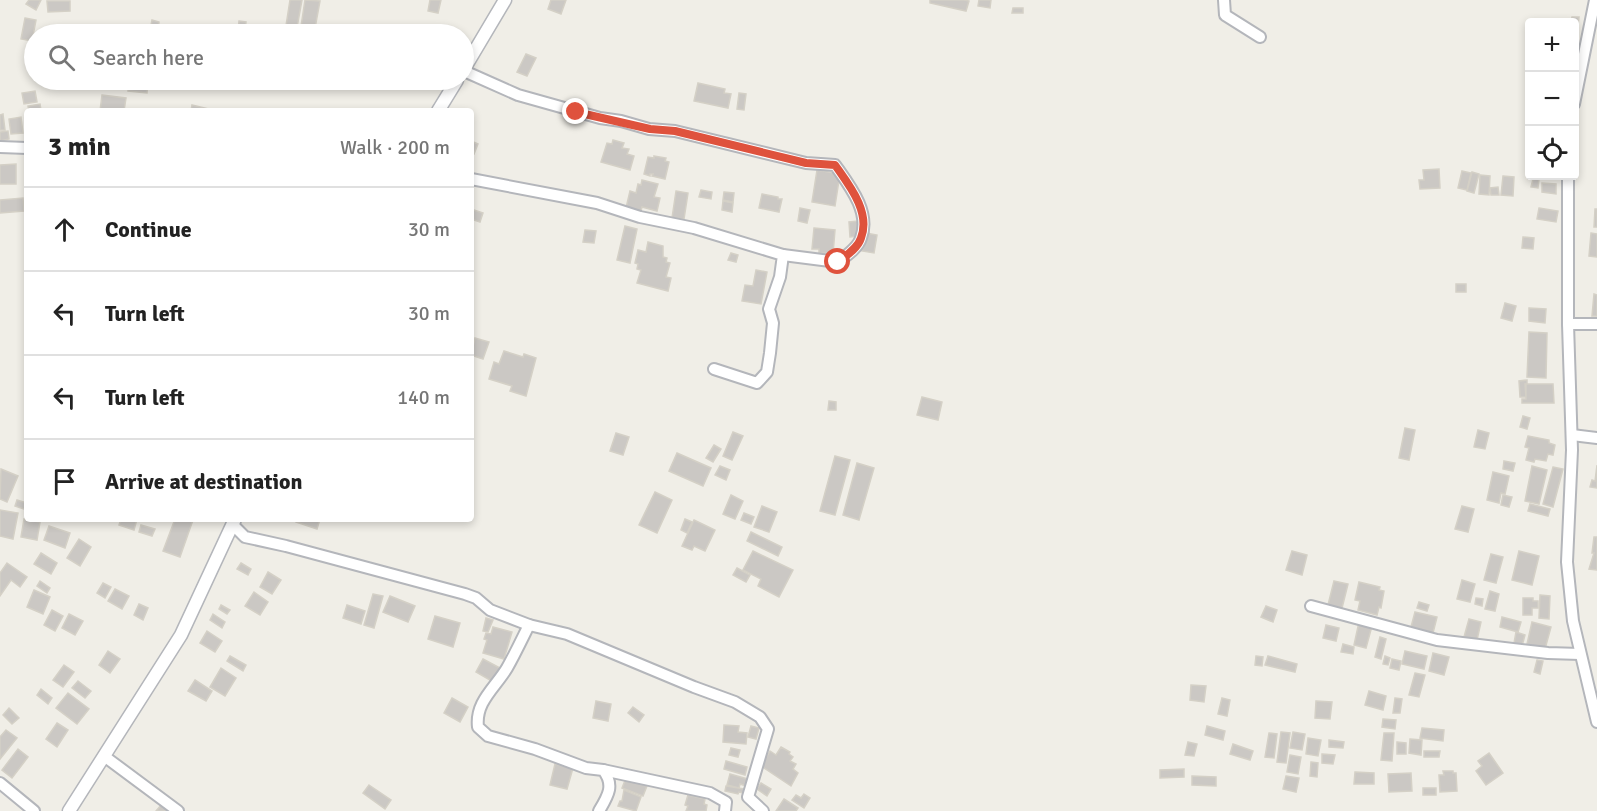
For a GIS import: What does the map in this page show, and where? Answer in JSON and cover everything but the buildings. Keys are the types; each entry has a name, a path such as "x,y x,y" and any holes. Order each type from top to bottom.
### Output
{"street":[{"path":"474,53 505,0"},
{"path":"1224,0 1225,15 1260,37"},
{"path":"1579,85 1595,7"},
{"path":"474,75 518,95 600,118 650,129 675,131 806,163 835,165 853,189 863,217 861,238 850,253 838,262 783,255 694,228 640,217 597,203 474,180"},
{"path":"440,108 451,90"},
{"path":"0,147 24,148"},
{"path":"1568,180 1566,229 1572,435 1567,562 1573,621 1597,722"},
{"path":"714,369 757,383 767,372 773,323 769,309 780,277 783,255"},
{"path":"1568,324 1597,324"},
{"path":"1572,435 1597,438"},
{"path":"69,811 181,635 234,522 245,537 465,594 476,598 490,610 529,625 567,634 735,702 760,717 768,729 748,796 763,811"},
{"path":"1311,606 1437,640 1548,653 1580,654"},
{"path":"529,625 507,668 482,701 477,718 478,727 488,736 535,749 586,768 710,793 726,802 724,811"},
{"path":"104,756 178,811"},
{"path":"599,811 611,786 609,777 603,770"},
{"path":"0,783 34,811"}],"route":[{"path":"576,112 650,129 675,131 806,163 835,165 853,189 863,217 861,238 850,253 838,262"}]}
